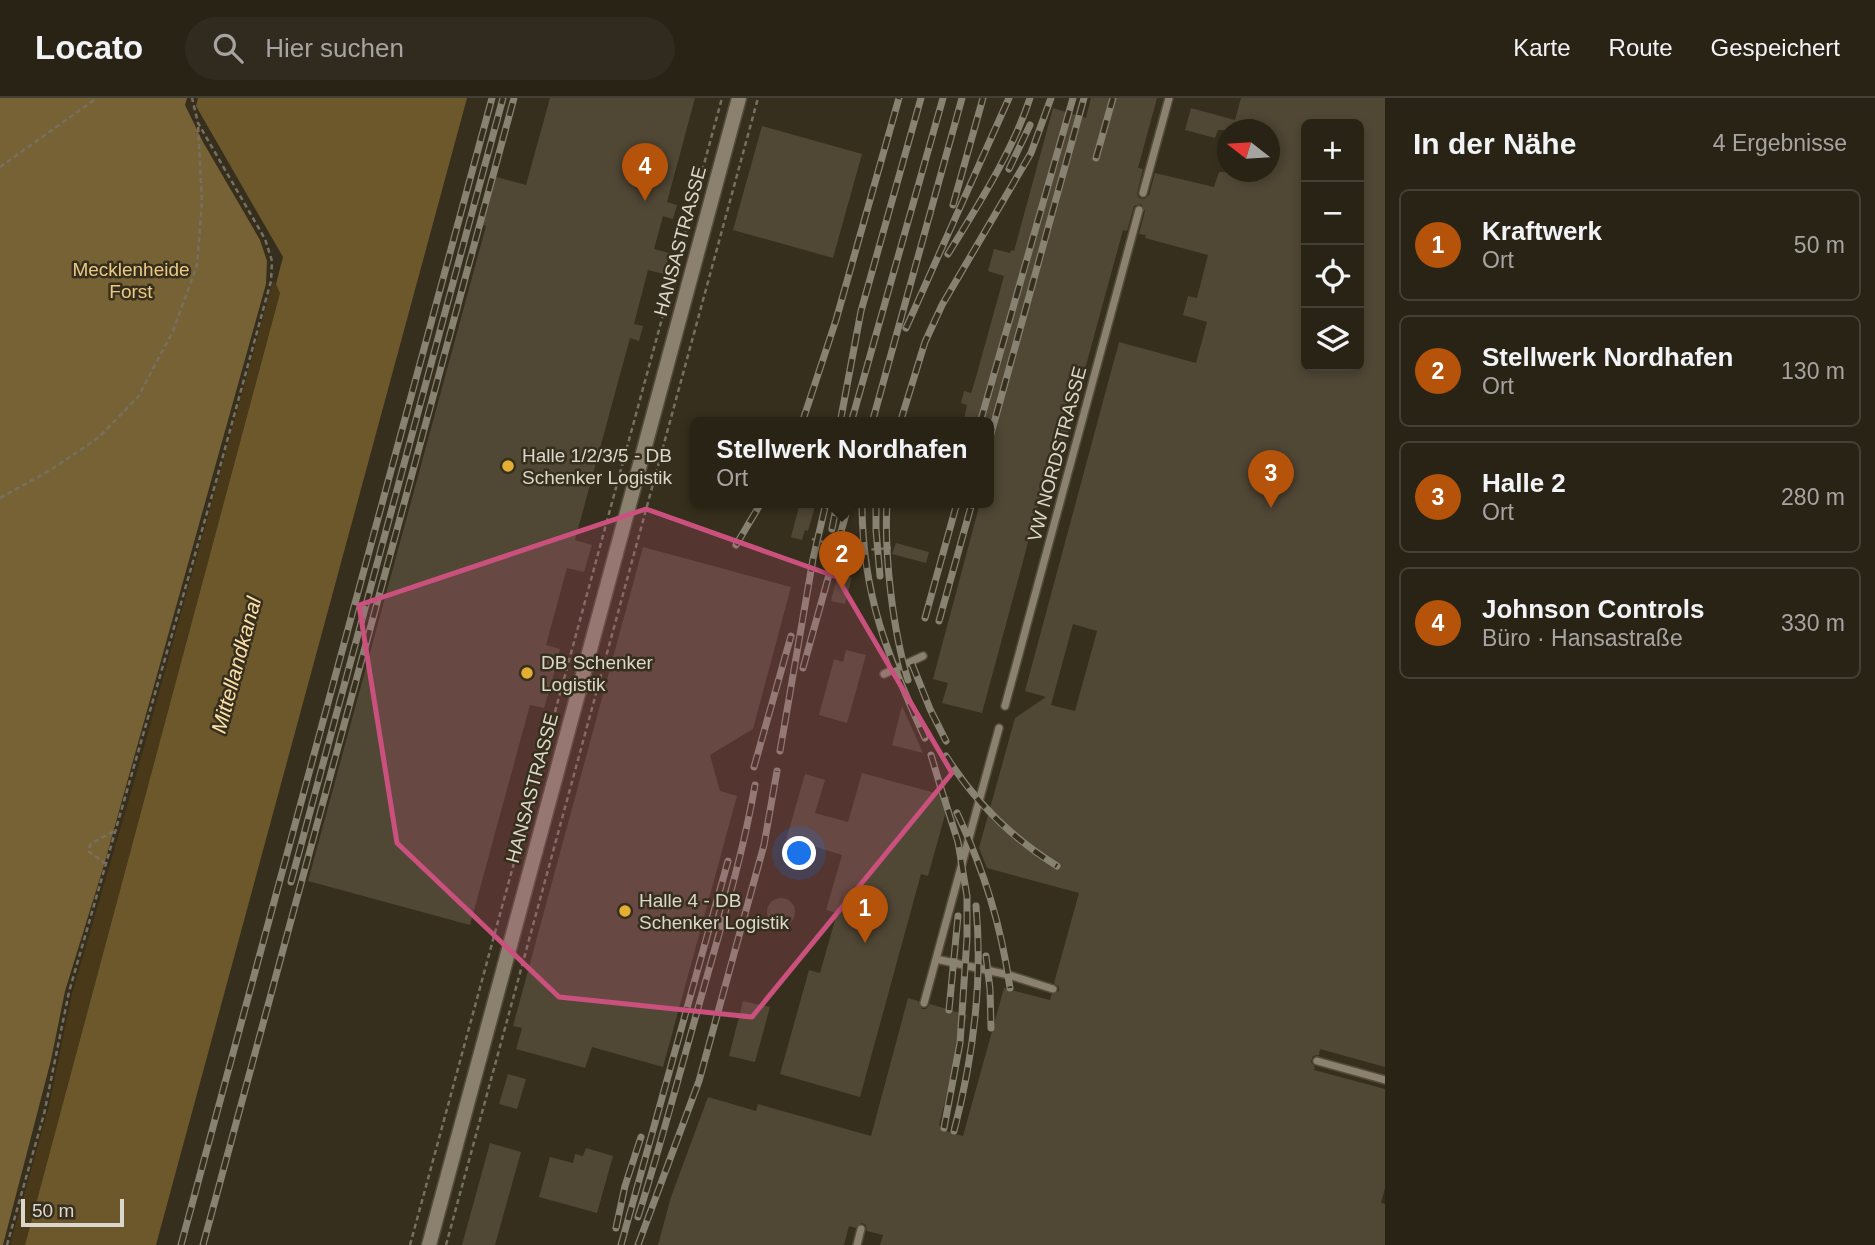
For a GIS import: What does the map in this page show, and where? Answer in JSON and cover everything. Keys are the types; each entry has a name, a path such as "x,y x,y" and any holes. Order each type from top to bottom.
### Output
{"street":[{"name":"HANSASTRASSE","path":"429,1245 738,98"}],"lane":[{"path":"1143,193 1169,98"},
{"name":"VW NORDSTRASSE","path":"1005,706 1139,210"},
{"path":"884,674 923,656"},
{"path":"924,1003 999,728"},
{"path":"936,960 1009,975 1053,989"},
{"path":"1317,1061 1385,1080"},
{"path":"856,1245 861,1229"}],"path":[{"path":"0,167 97,98"},
{"path":"0,498 49,471 98,438 138,397 167,342 197,265 202,203 198,123 191,98"},
{"path":"410,1245 722,98"},
{"path":"446,1245 758,98"},
{"path":"7,1245 44,1114 69,992 271,281 272,261 265,239 198,123"},
{"path":"812,539 842,547 843,542 853,551 891,548"},
{"path":"107,864 88,851 91,843 117,830"}],"highlighted area":[{"path":"646,509 837,577 952,773 752,1017 559,997 397,843 359,605"}],"shaded area":[{"path":"273,281 280,287 280,293 25,1245 10,1245 49,1106 72,994 139,765"}],"green space":[{"name":"Mecklenheide Forst","path":"0,98 187,98 185,105 203,142 260,240 267,261 266,284 104,865 65,991 51,1060 3,1245 0,1245"}],"water":[{"name":"Mittellandkanal","path":"198,98 467,98 156,1245 25,1245 280,293 276,284 283,257 196,106"}],"building":[{"name":"Halle 1/2/3/5 - DB Schenker Logistik","path":"550,98 695,98 667,202 677,205 673,219 663,216 654,249 669,253 664,274 648,270 634,324 643,326 639,341 630,338 575,540 592,545 584,572 567,568 546,645 560,649 551,685 544,708 530,705 470,925 308,881 486,226 480,224 493,176 526,185"},
{"path":"1091,98 1157,98 1138,168 1143,169 1137,194 1144,199 1149,195 1155,173 1214,187 1217,178 1217,182 1280,182 1280,119 1235,119 1241,98 1385,98 1385,1067 1320,1049 1319,1055 1313,1056 1311,1062 1314,1070 1385,1089 1385,1188 1381,1203 1385,1204 1385,1245 880,1245 883,1235 867,1231 866,1225 862,1223 855,1228 849,1226 844,1245 658,1245 671,1197 708,1097 756,1111 758,1104 871,1136 908,998 918,1001 922,1009 926,1009 930,1004 967,1015 939,1125 946,1131 963,1136 1004,988 1050,1000 1051,995 1059,991 1059,987 1054,983 1079,893 987,868 979,848 1015,718 1046,697 1025,691 1119,342 1196,363 1207,322 1183,315 1188,296 1197,298 1208,255 1145,238 1146,235 1139,234 1145,211 1141,204 1134,206 1127,231 1123,230 1058,468 1049,465 982,713 942,703 948,683 933,679 979,508 994,508 994,417 964,417 967,405 961,403 964,391 971,393 1004,276 988,271 994,249 1010,253 1011,250 1014,251 1053,108 1086,118","holes":["1073,624 1097,631 1075,711 1051,705"]},
{"path":"1191,108 1231,119 1217,119 1215,138 1185,130"},
{"path":"762,126 862,154 833,258 733,230"},
{"path":"799,508 815,508 808,531 805,530 802,540 791,537"},
{"path":"896,543 929,552 926,563 892,554"},
{"path":"643,547 791,587 753,729 710,755 720,791 737,796 663,1067 592,1047 585,1068 516,1049 522,1028 513,1026"},
{"path":"838,573 852,577 845,604 831,601"},
{"path":"846,650 866,655 847,723 819,715 834,659 843,662"},
{"path":"902,706 923,753 892,745"},
{"path":"862,773 950,797 928,876 921,874 860,1097 780,1074 809,970 820,973 837,913 826,910 842,855 806,844 803,853 784,847 805,774 825,780 815,813 848,822"},
{"path":"781,898 791,902 795,912 791,922 781,926 771,922 767,912 771,902"},
{"path":"743,1001 770,1007 755,1062 729,1056"},
{"path":"508,1074 526,1079 517,1109 499,1104"},
{"path":"490,1143 521,1152 495,1245 462,1245"},
{"path":"586,1148 613,1156 597,1213 539,1197 550,1157 573,1163 575,1154 583,1156"}],"railway":[{"path":"181,1245 492,98"},
{"path":"291,882 503,98"},
{"path":"203,1245 514,98"},
{"path":"804,417 836,320 899,98"},
{"path":"841,417 861,311 921,98"},
{"path":"853,417 943,98"},
{"path":"874,417 962,98"},
{"path":"953,205 983,98"},
{"path":"906,328 1009,98"},
{"path":"948,254 1004,159 1030,98"},
{"path":"902,417 925,342 942,305 1031,153 1051,98"},
{"path":"982,417 1073,98"},
{"path":"994,423 1084,98"},
{"path":"1096,158 1113,98"},
{"path":"1009,169 1030,125"},
{"path":"736,545 758,508"},
{"path":"780,751 813,559 825,508"},
{"path":"832,529 836,508"},
{"path":"803,668 848,508"},
{"path":"862,508 863,536 872,596 889,652 925,738"},
{"path":"876,508 880,576"},
{"path":"887,508 891,593 908,680"},
{"path":"925,618 956,508"},
{"path":"939,621 971,508"},
{"path":"754,767 791,636"},
{"path":"912,664 946,741"},
{"path":"931,755 942,792"},
{"path":"946,756 969,789 1009,831 1057,866"},
{"path":"638,1245 699,1081 764,845 777,771"},
{"path":"638,1217 732,887 755,785"},
{"path":"940,785 958,842 967,896 960,1043 944,1128"},
{"path":"957,813 990,898 1002,942 1010,988"},
{"path":"621,1245 728,861"},
{"path":"954,1131 975,1019 978,963 976,906"},
{"path":"949,1010 958,916"},
{"path":"986,956 991,1028"},
{"path":"616,1228 625,1186 641,1137"}],"place":[{"name":"Johnson Controls","path":"645,201"},
{"name":"Halle 1/2/3/5 - DB Schenker Logistik","path":"508,466"},
{"name":"Halle 2","path":"1271,508"},
{"name":"Stellwerk Nordhafen","path":"842,589"},
{"name":"DB Schenker Logistik","path":"527,673"},
{"name":"Halle 4 - DB Schenker Logistik","path":"625,911"},
{"name":"Kraftwerk","path":"865,943"}]}
